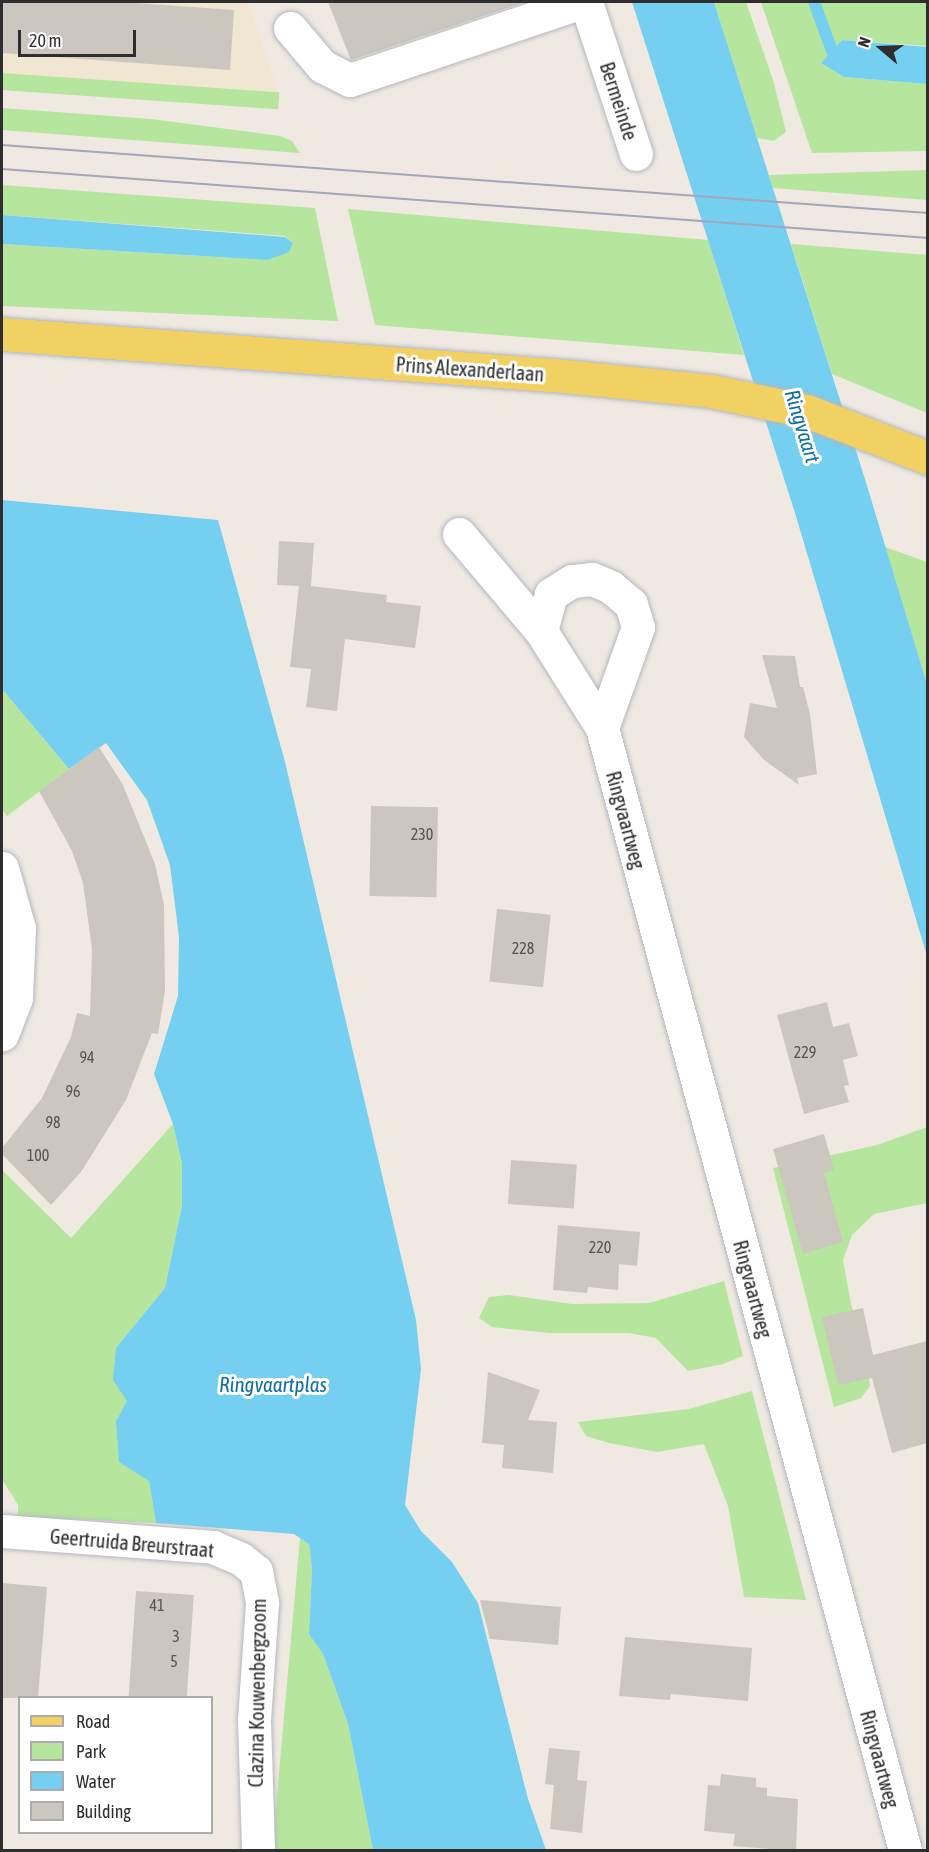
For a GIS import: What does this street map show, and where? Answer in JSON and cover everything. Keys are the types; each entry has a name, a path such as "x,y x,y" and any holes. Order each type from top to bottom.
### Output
{"main road":[{"name":"Prins Alexanderlaan","path":"2,334 711,391 807,411 926,457"}],"street":[{"path":"290,28 322,66 350,80 584,2"},
{"name":"Bermeinde","path":"584,2 602,47 636,154"},
{"name":"Ringvaartweg","path":"459,534 541,631 602,728 904,1851"},
{"path":"541,631 551,594 572,581 592,579 611,587 631,604 638,627 602,728"},
{"path":"2,868 19,928 16,998 2,1034"},
{"name":"Geertruida Breurstraat","path":"2,1532 213,1547 241,1559 256,1571"},
{"name":"Clazina Kouwenbergzoom","path":"256,1571 262,1603 254,1720 258,1851"}],"shaded area":[{"path":"2,2 248,2 279,94 2,73"}],"green space":[{"path":"714,2 746,2 773,80 786,132 774,141 757,138"},
{"path":"761,2 927,2 927,46 842,40 821,63 844,77 927,84 927,151 812,153"},
{"path":"2,73 279,92 278,109 2,90"},
{"path":"2,108 151,119 280,136 292,141 300,153 2,130"},
{"path":"927,170 927,200 773,188 769,175"},
{"path":"2,185 315,208 338,321 2,306 2,244 267,260 293,243 285,236 2,215"},
{"path":"348,209 708,240 744,355 375,325"},
{"path":"791,244 927,255 927,413 832,374"},
{"path":"885,547 927,562 927,684"},
{"path":"2,689 69,769 7,816 2,810"},
{"path":"173,1124 182,1164 182,1206 165,1288 117,1347 127,1401 116,1421 149,1481 156,1523 18,1517 18,1505 2,1479 2,1170 71,1238"},
{"path":"927,1127 927,1203 874,1214 852,1235 843,1260 851,1304 866,1352 870,1386 861,1398 834,1407 773,1168 877,1145"},
{"path":"724,1281 743,1356 723,1364 688,1371 656,1338 629,1333 549,1333 492,1327 479,1318 489,1297 509,1295 572,1304 649,1303"},
{"path":"752,1391 806,1600 744,1597 728,1506 704,1444 657,1452 586,1436 578,1422 689,1409"},
{"path":"300,1538 309,1544 312,1569 309,1634 323,1654 348,1724 373,1850 276,1850 273,1840"}],"water":[{"name":"Ringvaart","path":"632,2 714,2 864,476 927,684 927,956 795,513"},
{"path":"842,40 927,47 927,84 844,77 821,63"},
{"path":"2,215 285,237 293,243 289,252 267,260 2,244"},
{"name":"Ringvaartplas","path":"2,500 218,520 285,762 416,1320 421,1369 405,1505 421,1531 452,1562 478,1603 528,1799 546,1850 373,1850 348,1724 323,1654 309,1634 312,1569 309,1544 294,1534 156,1523 149,1481 119,1462 116,1421 127,1401 113,1380 116,1348 165,1288 182,1206 182,1164 173,1124 154,1074 178,996 179,937 170,865 147,800 106,743 69,769 2,689"}],"building":[{"path":"2,2 122,2 234,10 230,70 2,53"},
{"path":"328,2 525,2 351,60"},
{"path":"279,541 314,543 311,586 387,595 386,602 421,606 415,648 345,639 337,711 306,707 311,669 290,667 299,586 277,585"},
{"path":"762,655 795,656 800,687 803,687 810,714 817,774 797,778 799,785 764,760 744,737 750,703 777,708"},
{"path":"99,747 123,785 155,864 164,905 165,991 158,1034 152,1033 126,1100 81,1172 51,1205 2,1154 2,1148 42,1098 71,1037 77,1013 90,1016 92,949 83,883 72,851 39,791"},
{"path":"371,806 438,807 436,897 369,896"},
{"path":"497,909 551,915 543,987 489,982"},
{"path":"827,1002 833,1027 849,1023 858,1056 843,1060 849,1085 844,1086 849,1102 804,1114 777,1015"},
{"path":"824,1134 834,1170 824,1173 843,1242 803,1254 773,1149"},
{"path":"511,1160 577,1165 574,1208 508,1204"},
{"path":"558,1225 640,1232 637,1266 619,1264 618,1290 588,1287 587,1293 553,1290"},
{"path":"863,1308 873,1355 927,1341 927,1443 892,1453 872,1378 838,1385 822,1317"},
{"path":"488,1372 540,1390 528,1420 557,1422 553,1473 502,1468 504,1445 482,1443"},
{"path":"2,1583 47,1587 38,1696 2,1698"},
{"path":"136,1591 194,1595 187,1696 129,1696"},
{"path":"480,1600 561,1607 558,1645 490,1639"},
{"path":"625,1637 752,1648 748,1701 671,1694 670,1700 619,1696"},
{"path":"549,1748 580,1751 577,1780 587,1781 582,1833 550,1829 554,1785 545,1784"},
{"path":"721,1774 756,1778 756,1787 767,1788 767,1796 798,1799 796,1851 733,1846 735,1834 704,1831 708,1785 720,1786"}],"waterway":[{"path":"814,2 832,51"}],"tram line":[{"path":"2,145 928,213"},
{"path":"2,169 928,238"}]}
